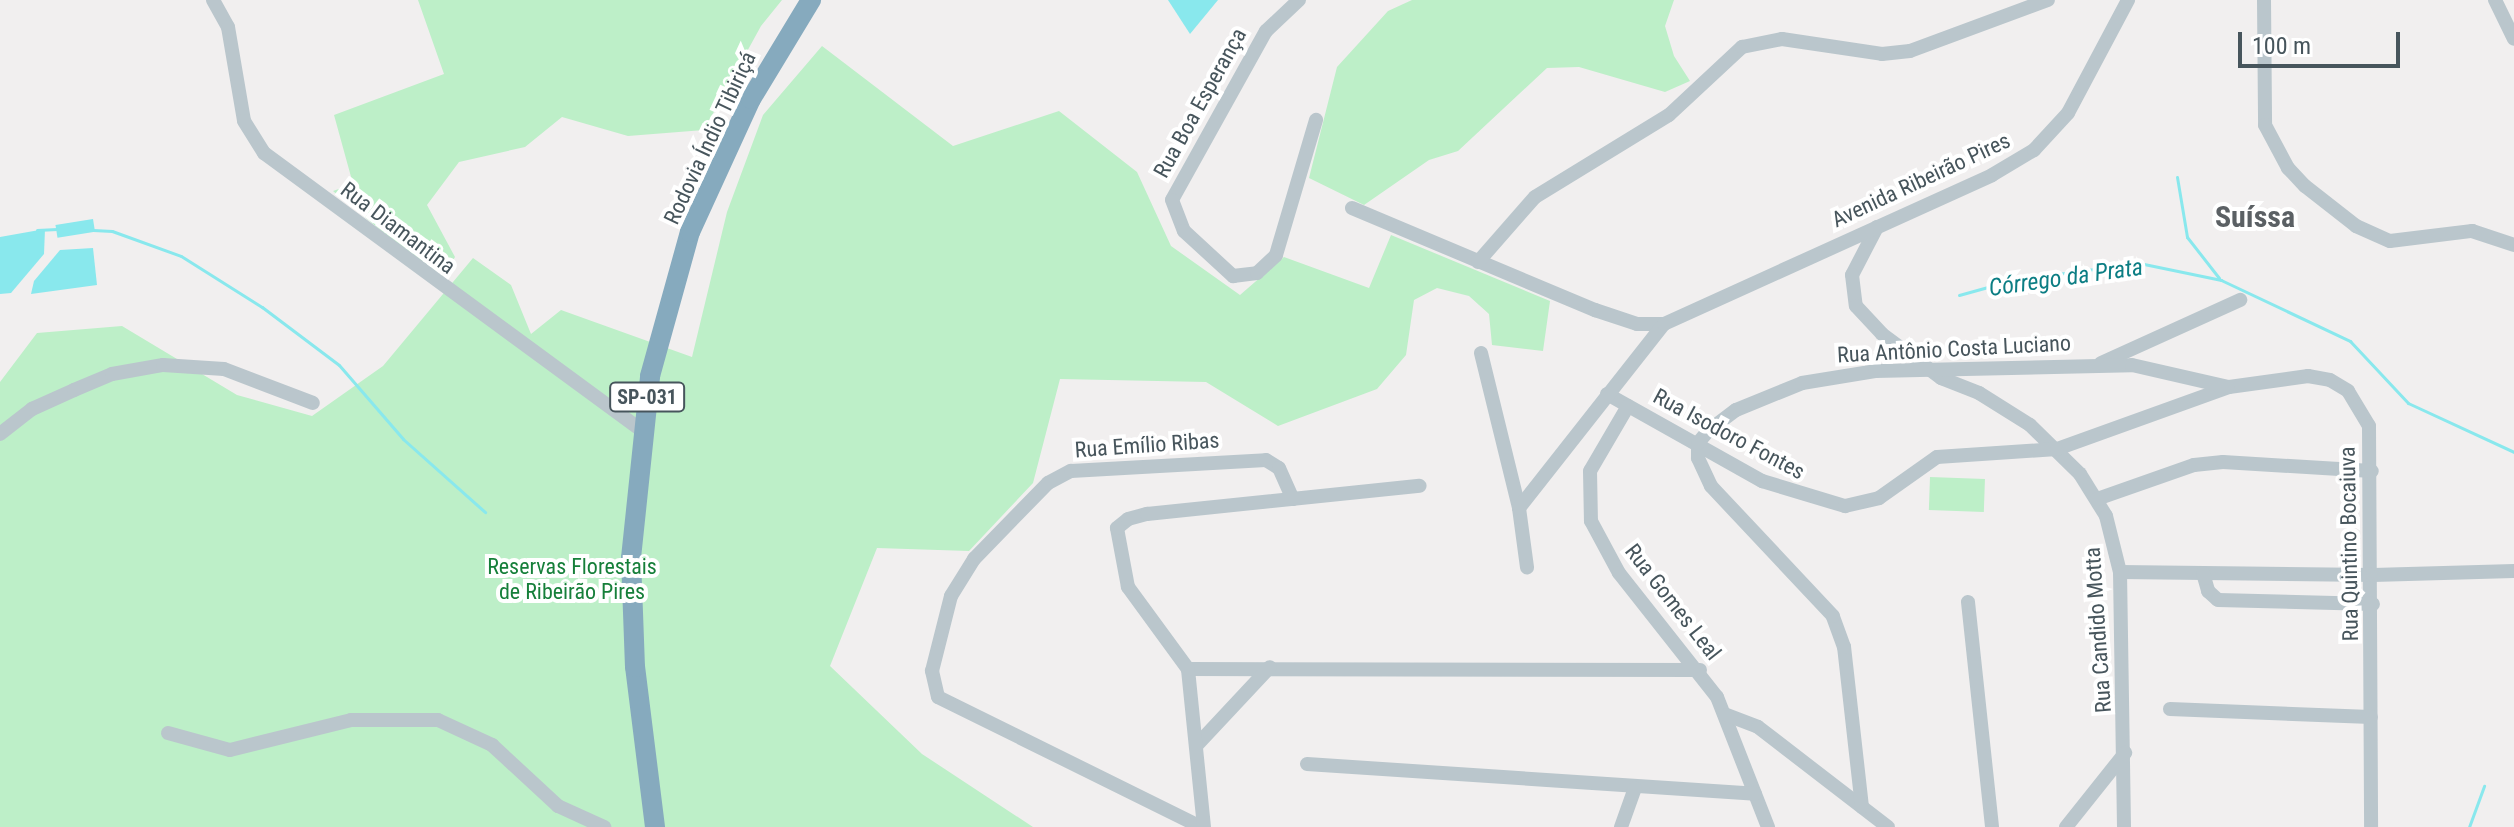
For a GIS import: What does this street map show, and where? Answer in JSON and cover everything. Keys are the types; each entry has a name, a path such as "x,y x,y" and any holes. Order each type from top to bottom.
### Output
{"highway":[{"name":"Rodovia Índio Tibiriçá","path":"655,827 632,620 631,558 642,431 661,334 690,232 751,99 811,0"}],"street":[{"name":"Rua Diamantina","path":"213,0 228,27 244,121 264,153 642,431"},
{"name":"Rua Boa Esperança","path":"1299,0 1266,31 1175,191 1173,210 1184,231 1225,271 1241,279 1257,273 1276,255 1316,120"},
{"path":"1478,262 1535,197 1669,115 1742,47 1782,39 1882,54 1910,51 2048,0"},
{"name":"Avenida Ribeirão Pires","path":"1664,324 2014,164 2034,150 2068,113 2128,0"},
{"path":"2264,0 2265,125 2288,168 2305,186 2356,226 2390,241 2472,231 2514,245"},
{"path":"2495,0 2514,39"},
{"path":"1352,208 1617,317 1664,324"},
{"name":"Rua Candido Motta","path":"1877,226 1852,275 1851,297 1876,328 1930,370 2005,407 2057,449 2097,499 2114,535 2120,572 2124,827"},
{"path":"2097,365 2240,300"},
{"path":"1519,508 1664,324"},
{"path":"1481,353 1519,508 1527,567"},
{"path":"0,434 32,409 74,390 112,374 163,365 224,369 313,403"},
{"name":"Rua Antônio Costa Luciano","path":"1698,443 1736,410 1802,383 1838,374 2097,365 2161,368 2229,387"},
{"name":"Rua Quintino Bocaiuva","path":"2229,387 2308,376 2330,380 2362,407 2369,426 2373,575 2371,827"},
{"name":"Rua Isodoro Fontes","path":"1607,394 1783,490 1845,506 1879,498 1937,457 2057,449 2229,387"},
{"name":"Rua Gomes Leal","path":"1628,406 1590,471 1591,521 1619,573 1700,670 1727,715 1768,827"},
{"path":"1698,443 1698,458 1711,486 1833,616 1844,647 1862,807"},
{"name":"Rua Emílio Ribas","path":"1202,827 938,697 932,671 955,584 1058,475 1266,460 1279,468 1293,499"},
{"path":"2097,499 2208,463 2372,471"},
{"path":"1202,827 1188,669 1136,603 1123,568 1117,528 1128,519 1147,514 1420,486"},
{"path":"2120,572 2373,575 2514,571"},
{"path":"2203,573 2208,591 2218,600 2373,604"},
{"path":"1968,602 1992,827"},
{"path":"1196,746 1270,667"},
{"path":"1188,669 1700,670"},
{"path":"2170,709 2371,717"},
{"path":"1727,715 1758,727 1888,827"},
{"path":"168,733 230,750 351,720 438,720 492,745 558,806 604,827"},
{"path":"2066,827 2125,753"},
{"path":"1307,764 1755,794"},
{"path":"1627,824 1635,788"}],"green space":[{"path":"418,0 782,0 761,26 704,130 628,136 562,117 525,147 459,162 427,205 455,257 441,280 333,191 353,184 334,115 444,74"},
{"path":"1412,0 1674,0 1665,26 1674,56 1690,81 1665,92 1579,67 1547,68 1458,151 1429,160 1364,205 1309,178 1337,67 1388,11"},
{"name":"Reservas Florestais de Ribeirão Pires","path":"822,46 953,146 1059,111 1137,172 1171,246 1240,295 1284,257 1369,288 1391,235 1550,301 1543,351 1492,345 1489,314 1469,296 1437,288 1414,300 1406,355 1377,389 1278,426 1206,382 1060,379 1033,483 969,551 877,548 830,666 922,754 1033,827 0,827 0,382 37,333 122,326 237,395 312,416 383,366 473,258 511,285 531,334 561,310 692,357 727,212 763,115"},
{"path":"1930,477 1985,479 1984,512 1929,510"}],"water":[{"path":"1168,0 1218,0 1190,34"},
{"path":"93,219 95,232 58,238 55,225"},
{"path":"45,229 44,254 11,293 0,294 0,237"},
{"path":"93,248 97,285 31,294 34,281 60,250"}],"waterway":[{"name":"Córrego da Prata","path":"2177,177 2187,237 2219,278"},
{"path":"37,230 57,229"},
{"path":"93,230 112,231 181,256 262,307 339,365 403,439 485,512"},
{"name":"Córrego da Prata","path":"1959,295 2013,280 2139,263 2221,280 2350,341 2408,403 2514,452"},
{"path":"2469,827 2484,786"}],"district":[{"name":"Suíssa","path":"2255,217"}]}
